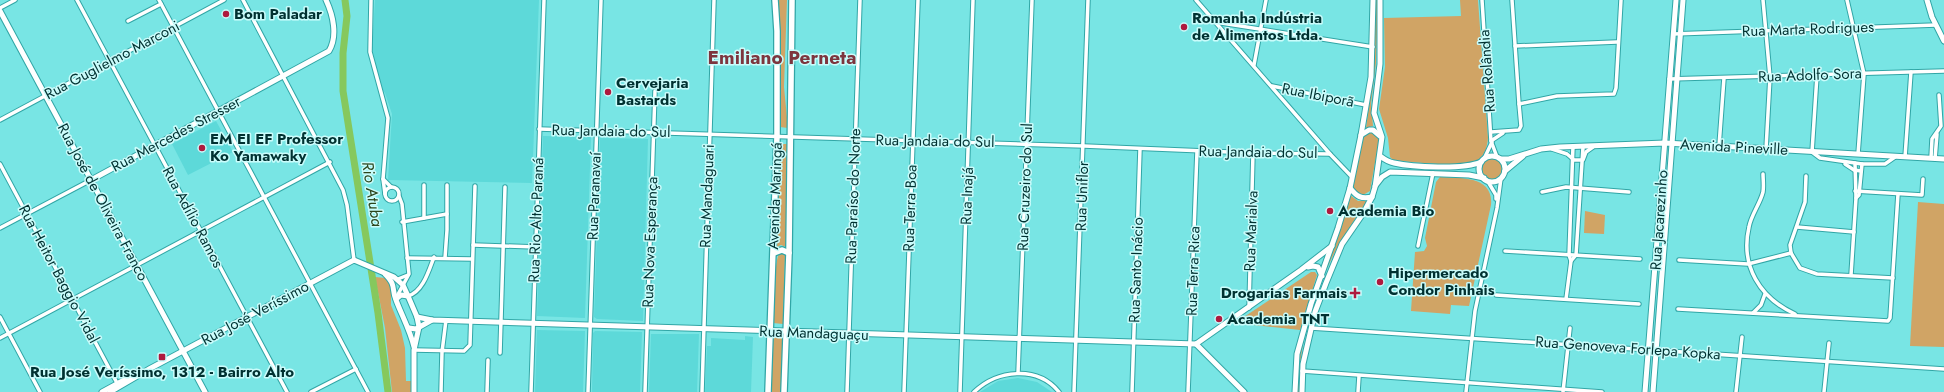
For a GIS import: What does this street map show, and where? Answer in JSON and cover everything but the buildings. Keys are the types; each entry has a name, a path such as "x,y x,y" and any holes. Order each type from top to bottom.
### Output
{"main road":[{"name":"Avenida Maringá","path":"768,392 777,136 777,31 774,0"},
{"name":"Avenida Maringá","path":"784,392 789,253 792,0"},
{"path":"774,253 782,250 789,253"}],"street":[{"path":"0,10 15,0"},
{"name":"Rua Adílio Ramos","path":"77,0 287,392"},
{"path":"159,0 368,392"},
{"name":"Rua Guglielmo Marconi","path":"0,120 224,0"},
{"path":"243,0 330,162 343,190 356,262 398,279 403,285 408,296 417,317 419,327 414,350 414,392"},
{"name":"Rua Mercedes Stresser","path":"0,228 330,52 332,44 333,18 326,0"},
{"path":"372,0 370,52 388,118 383,179 385,194 387,200 395,201 402,211"},
{"name":"Rua Rio Alto Paraná","path":"531,392 544,0"},
{"name":"Rua Paranavaí","path":"588,392 589,325 601,0"},
{"name":"Rua Mandaguari","path":"702,392 714,0"},
{"name":"Rua Paraíso do Norte","path":"847,392 854,140 860,0"},
{"name":"Rua Terra Boa","path":"904,392 918,0"},
{"name":"Rua Inajá","path":"960,392 973,0"},
{"name":"Rua Cruzeiro do Sul","path":"1018,373 1032,0"},
{"name":"Rua Uniflor","path":"1074,392 1084,146 1088,0"},
{"path":"1196,0 1330,154 1352,177"},
{"path":"1254,65 1266,0"},
{"path":"1295,392 1297,354 1350,188 1361,135 1371,77 1373,47 1373,0"},
{"path":"1302,392 1302,371 1311,328 1326,283 1338,252 1372,197 1375,187 1382,138 1374,113 1380,64 1380,0"},
{"name":"Rua Rolândia","path":"1482,0 1491,132 1491,141 1483,161"},
{"path":"1491,132 1504,133 1519,130 1521,126 1512,0"},
{"path":"1519,104 1557,96 1614,94 1616,88 1617,42 1621,0"},
{"name":"Rua Jacarezinho","path":"1645,392 1676,0"},
{"name":"Rua Jacarezinho","path":"1653,392 1683,0"},
{"path":"1763,0 1770,76 1766,149"},
{"path":"1847,0 1864,74 1858,154"},
{"path":"1928,0 1930,12 1944,41"},
{"path":"128,21 161,4"},
{"name":"Rua José de Oliveira Franco","path":"0,10 205,392"},
{"path":"1215,22 1373,47"},
{"name":"Rua Marta Rodrigues","path":"1673,34 1936,25"},
{"path":"1515,46 1617,42"},
{"name":"Rua Adolfo Sora","path":"1669,79 1944,71"},
{"path":"1905,157 1911,72"},
{"path":"1817,75 1812,152 1820,158 1862,164 1885,164 1895,157"},
{"path":"1719,146 1724,78"},
{"name":"Rua Ibiporã","path":"1271,86 1366,105"},
{"name":"Rua Nova Esperança","path":"645,392 655,91"},
{"path":"1933,159 1932,139 1937,134 1942,120 1939,95"},
{"name":"Rua Jandaia do Sul","path":"540,129 777,136 854,140 969,142 1253,153 1330,154"},
{"path":"1361,135 1365,132 1373,130 1382,138"},
{"path":"1491,141 1504,133"},
{"name":"Rua Rolândia","path":"1491,141 1499,158"},
{"name":"Avenida Pineville","path":"1499,158 1509,159 1550,148 1665,143 1944,159"},
{"path":"1566,299 1571,261 1569,255 1574,146"},
{"path":"1583,160 1586,152 1594,146"},
{"path":"1571,261 1576,255 1583,147"},
{"path":"1550,148 1567,154 1574,160 1583,160"},
{"name":"Rua Santo Inácio","path":"1132,392 1140,149"},
{"name":"Rua Terra Rica","path":"1188,392 1197,151"},
{"name":"Rua Marialva","path":"1249,308 1253,153"},
{"name":"Avenida Pineville","path":"1505,171 1525,154"},
{"path":"1574,154 1583,154"},
{"path":"1380,156 1387,161 1400,164 1455,166 1472,166 1490,156 1499,158 1504,164 1505,171 1501,178 1497,208 1476,310 1466,392"},
{"path":"1483,161 1480,170 1496,195 1497,208"},
{"path":"1839,161 1848,165 1854,170 1861,170"},
{"path":"0,338 330,162"},
{"path":"1855,163 1854,170 1857,191"},
{"name":"Rua Heitor Baggio Vidal","path":"0,164 119,387"},
{"path":"1400,164 1400,172"},
{"path":"1851,275 1856,198 1862,164"},
{"path":"1455,166 1455,174"},
{"path":"1375,187 1386,174 1400,172 1469,175 1494,182 1501,178"},
{"path":"1418,246 1433,173"},
{"path":"1763,174 1763,192 1749,225 1747,234 1748,264 1755,280 1765,294 1778,305 1799,316"},
{"path":"1806,176 1804,202 1797,227 1791,240 1791,253 1800,268 1817,274 1893,278"},
{"path":"383,179 391,187 397,189 402,204 402,222 409,274 396,299"},
{"path":"1857,191 1922,195 1923,179"},
{"path":"424,184 424,218"},
{"path":"445,258 447,185"},
{"path":"414,350 442,352 464,351 470,345 474,186"},
{"path":"385,194 386,189 391,187"},
{"path":"500,353 505,187"},
{"path":"1542,192 1558,187 1573,187 1629,192"},
{"path":"1350,188 1354,194 1362,198 1372,197"},
{"path":"1678,308 1888,321 1890,318 1898,194"},
{"path":"395,201 399,196"},
{"path":"402,222 447,214"},
{"path":"1797,227 1854,232"},
{"path":"473,245 536,247"},
{"path":"1244,392 1196,344 1302,270 1332,246"},
{"path":"1656,246 1664,248"},
{"path":"1505,250 1640,259"},
{"path":"1679,260 1748,264 1791,253"},
{"path":"407,258 472,259"},
{"path":"396,299 401,295 412,295 424,282 434,258"},
{"name":"Rua José Veríssimo","path":"110,392 151,368 310,283 356,262"},
{"path":"1302,270 1315,266 1319,269 1322,277"},
{"path":"383,272 393,283 396,299 409,328 414,350"},
{"path":"398,279 409,274"},
{"path":"1753,313 1761,305 1765,294"},
{"path":"1496,295 1639,304"},
{"path":"0,317 40,392"},
{"name":"Rua Mandaguaçu","path":"417,317 432,320 703,328 770,332 1196,344"},
{"name":"Rua Mandaguaçu","path":"419,327 432,320"},
{"path":"441,392 442,352 446,320"},
{"path":"409,328 414,329 419,327"},
{"name":"Rua Genoveva Forlepa Kopka","path":"1311,328 1944,369"},
{"path":"1563,391 1570,328"},
{"path":"1736,392 1742,337"},
{"path":"1824,392 1829,343"},
{"path":"486,392 488,360"},
{"path":"311,392 356,368"},
{"path":"1302,371 1563,391 1602,392"},
{"path":"974,392 984,383 998,376 1018,373 1032,375 1046,381 1059,392"},
{"path":"1358,392 1359,376"},
{"name":"Rua José Veríssimo","path":"102,392 119,387"}],"shaded area":[{"path":"375,0 539,0 532,183 388,180 392,114 385,93 380,87 372,48"},
{"path":"777,0 787,0 784,87 788,128 780,127"},
{"path":"1374,0 1378,0 1376,63 1371,104 1373,126 1366,128 1374,68"},
{"path":"1460,0 1478,0 1488,138 1486,149 1480,159 1473,163 1467,164 1434,164 1393,160 1390,157 1388,138 1379,109 1385,67 1384,18 1461,16"},
{"name":"EM EI EF Professor Ko Yamawaky","path":"216,121 233,152 188,175 172,144"},
{"path":"1369,133 1377,135 1379,140 1370,191 1363,195 1354,190 1353,185 1363,137"},
{"path":"543,136 591,137 585,318 537,316"},
{"path":"600,138 648,139 643,321 597,319 594,317"},
{"path":"779,144 788,144 786,247 781,245 777,247"},
{"path":"1492,158 1500,161 1503,169 1500,177 1492,180 1484,177 1481,169 1484,161"},
{"path":"1440,177 1474,180 1482,184 1491,196 1491,205 1469,306 1451,305 1450,314 1411,311 1415,252 1424,251 1427,246 1425,238 1436,182"},
{"path":"1350,195 1358,201 1368,200 1338,246 1315,298 1301,355 1299,392 1297,392 1297,365 1302,340 1314,298 1337,237"},
{"path":"1918,202 1944,204 1944,347 1910,346"},
{"path":"1585,211 1605,215 1604,234 1584,233"},
{"path":"780,252 785,255 783,324 773,323 775,274 776,264"},
{"path":"1311,272 1315,272 1317,275 1300,330 1235,323"},
{"path":"375,277 386,278 391,284 391,305 401,330 405,348 406,381 412,381 412,392 392,392 385,328"},
{"path":"537,330 585,331 583,392 535,392"},
{"path":"595,331 642,332 640,392 592,392 593,333"},
{"path":"651,334 699,334 697,392 649,392"},
{"path":"745,336 753,337 751,392 705,392 707,346 711,346 711,338 745,340"},
{"path":"773,337 784,338 782,392 771,392"},
{"path":"1018,378 1037,382 1052,392 980,392 998,381"}],"waterway":[{"name":"Rio Atuba","path":"345,0 347,16 343,53 343,91 378,313 388,392"}],"place":[{"name":"Bom Paladar","path":"226,14"},
{"name":"Romanha Indústria de Alimentos Ltda.","path":"1184,27"},
{"name":"Cervejaria Bastards","path":"608,92"},
{"name":"EM EI EF Professor Ko Yamawaky","path":"202,148"},
{"name":"Academia Bio","path":"1330,211"},
{"name":"Hipermercado Condor Pinhais","path":"1380,282"},
{"name":"Drogarias Farmais","path":"1355,293"},
{"name":"Academia TNT","path":"1219,319"},
{"name":"Rua José Veríssimo, 1312 - Bairro Alto","path":"162,357"}],"district":[{"name":"Emiliano Perneta","path":"782,57"}]}
